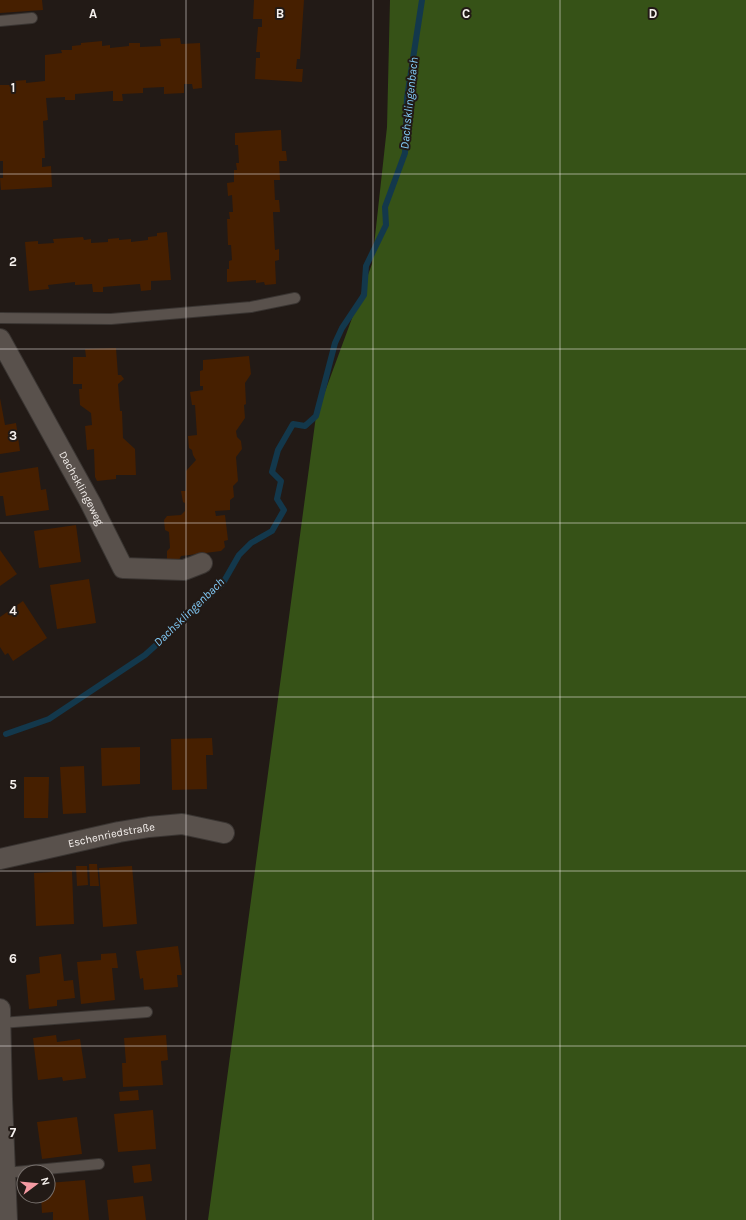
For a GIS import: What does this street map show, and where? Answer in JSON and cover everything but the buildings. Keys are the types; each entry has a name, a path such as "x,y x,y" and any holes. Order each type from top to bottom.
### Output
{"street":[{"name":"Dachsklingeweg","path":"0,339 90,502 123,568 184,570 202,563"},
{"name":"Eschenriedstraße","path":"0,859 119,832 149,827 182,824 224,834"},
{"path":"0,1009 2,1152 5,1174 7,1220"}],"lane":[{"path":"0,20 32,18"},
{"path":"0,318 111,318 251,307 295,298"},
{"path":"0,1023 147,1012"},
{"path":"5,1174 99,1164"}],"green space":[{"path":"390,0 746,0 746,1220 208,1220 316,416 372,264 387,127"}],"waterway":[{"name":"Dachsklingenbach","path":"6,734 49,719 145,655 223,583 239,555 251,543 272,531 284,510 277,499 281,481 272,472 278,450 293,424 305,426 316,416 335,343 342,328 364,295 366,266 386,225 385,207 405,153 407,98 422,0"}]}
